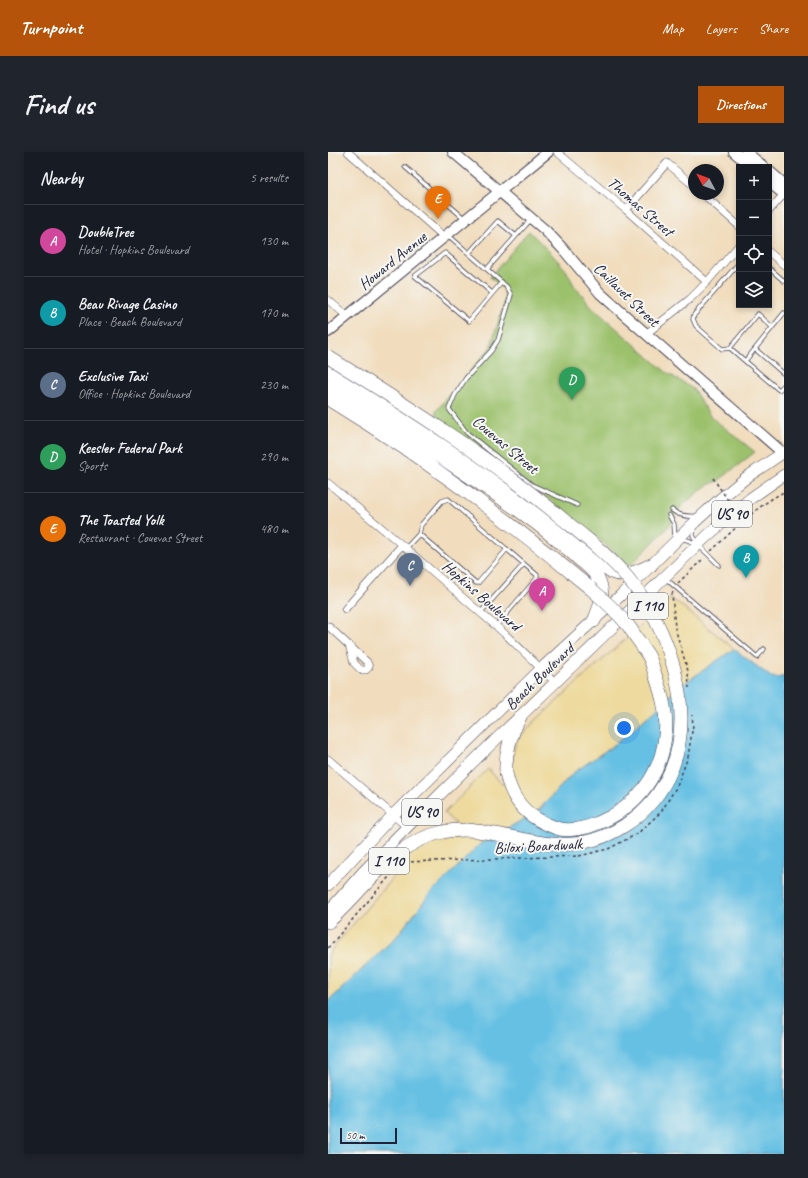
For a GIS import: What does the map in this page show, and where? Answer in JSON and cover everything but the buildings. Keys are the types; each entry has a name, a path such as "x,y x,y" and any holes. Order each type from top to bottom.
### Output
{"highway":[{"name":"I 110","path":"328,357 412,409 495,466 538,498 603,553 628,578 646,603 662,634 673,663 680,714 680,734 676,754 669,774 662,787 653,801 636,818 617,830 586,842 566,844 539,842 488,832 467,830 432,834 402,850 328,922"},
{"path":"328,372 414,433 473,479 538,525 589,567 598,578 601,588 601,599 594,621"},
{"path":"328,386 414,433 489,477 532,508 608,570 615,573 626,574 638,571 651,564"},
{"name":"I 110","path":"328,399 410,451 478,499 590,588 627,624 649,657 661,691 665,709 666,726 661,758 652,777 639,795 623,810 605,821 591,826 577,829 560,829 545,824 523,809 510,788 506,773 507,748 520,717"}],"main road":[{"name":"Caillavet Street","path":"453,152 532,218 563,249 600,292 646,334 784,453"},
{"name":"Howard Avenue","path":"328,332 548,152"},
{"path":"734,152 748,164"},
{"path":"746,152 760,164"},
{"path":"772,174 784,184"},
{"path":"772,184 784,194"},
{"name":"Beach Boulevard","path":"328,885 393,815 542,668 594,621 699,518 747,477 784,453"},
{"name":"Beach Boulevard","path":"328,912 363,872 407,827 664,577 737,509 784,475"},
{"path":"768,486 784,484"}],"street":[{"name":"Thomas Street","path":"557,152 626,210 707,282"},
{"name":"Couevas Street","path":"353,154 446,236"},
{"path":"626,210 667,163 688,181"},
{"path":"772,208 784,194"},
{"path":"710,200 736,223"},
{"path":"646,334 690,299 736,248"},
{"path":"772,255 784,265"},
{"path":"328,300 347,316"},
{"name":"Hopkins Boulevard","path":"328,484 404,546 496,626 542,668 555,682"},
{"path":"345,609 404,546"},
{"path":"328,626 350,646"},
{"path":"328,759 407,827"}],"lane":[{"path":"405,167 466,220"},
{"path":"487,269 532,218"},
{"path":"469,253 498,221 516,236"},
{"name":"Couevas Street","path":"446,236 469,253 502,282 507,287 511,295 498,340 491,351 466,378 448,408 467,433 532,485 577,504"},
{"path":"492,293 445,253 415,276 469,321 502,282"},
{"path":"736,266 694,315 693,319 696,326 722,349 730,348 758,314 772,328"},
{"path":"772,270 784,280"},
{"path":"745,361 784,313"},
{"path":"730,348 779,390 784,386"},
{"path":"755,349 784,374"},
{"path":"404,546 419,534 421,525 442,502 448,499 537,575 537,578 496,626"},
{"path":"672,510 679,515 699,518 693,535 698,545"},
{"path":"669,515 675,528 676,541 688,540 698,545 719,565"},
{"path":"419,534 476,583 478,583 507,549"},
{"path":"480,613 524,564"},
{"path":"664,577 757,657 764,649"}],"path":[{"path":"713,478 746,527"},
{"path":"690,694 688,671 675,628 672,594 678,584 749,515 771,499 784,492"},
{"name":"Biloxi Boardwalk","path":"402,862 579,856 608,849 637,834 660,812 677,786 688,756 693,725 691,710"},
{"path":"328,948 397,868"}],"green space":[{"path":"529,231 566,270 575,287 591,306 666,372 693,389 710,416 755,452 718,481 708,485 681,506 670,525 630,566 580,523 487,451 437,419 436,411 490,348 506,298 503,289 490,277"}],"sand":[{"path":"670,599 678,603 734,649 679,687 617,743 573,773 538,811 480,844 429,895 397,936 328,1002 328,954 404,864 404,856 420,847 434,842 468,836 444,813 488,769 503,785 512,772 512,758 516,741 538,718"}],"water":[{"path":"734,649 771,677 778,678 784,676 784,1154 328,1154 328,1002 397,936 429,895 480,844 538,811 573,773 617,743 679,687"}],"place":[{"name":"The Toasted Yolk","path":"438,219"},
{"name":"Keesler Federal Park","path":"572,400"},
{"name":"Beau Rivage Casino","path":"746,578"},
{"name":"Exclusive Taxi","path":"410,586"},
{"name":"DoubleTree","path":"542,611"}]}
